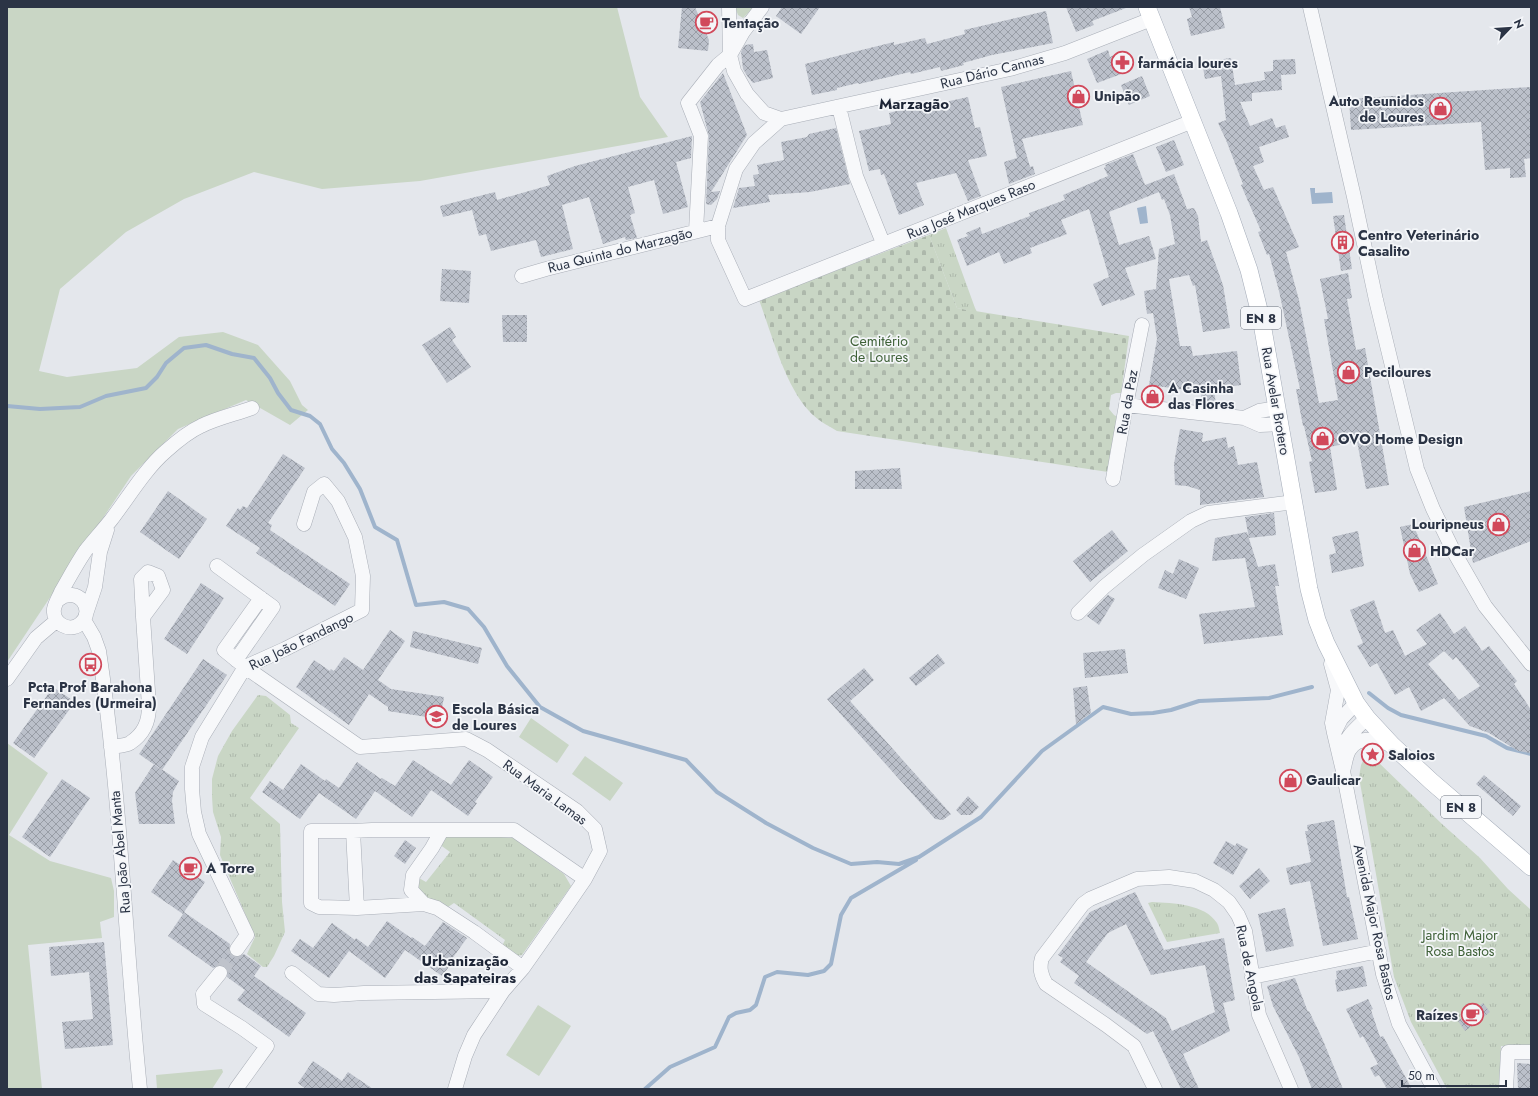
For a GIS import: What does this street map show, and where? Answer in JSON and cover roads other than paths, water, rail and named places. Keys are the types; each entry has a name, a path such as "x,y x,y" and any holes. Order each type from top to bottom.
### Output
{"main road":[{"name":"Rua Avelar Brotero","path":"1149,13 1229,213 1249,270 1261,318 1309,589 1326,643"},
{"name":"EN 8","path":"1326,643 1356,703"},
{"path":"1356,703 1367,718"},
{"name":"EN 8","path":"1367,718 1392,745 1432,782 1531,867"}],"street":[{"path":"729,7 730,55 734,71 746,94 764,113 781,119"},
{"path":"696,231 701,136 688,103 718,65 730,55 743,32 762,7"},
{"path":"1310,7 1376,300 1418,469 1433,509 1454,552 1485,606 1531,664"},
{"name":"Rua Dário Cannas","path":"745,299 718,240 718,226 736,169 754,143 781,119 1010,69 1065,53 1149,20 1149,13"},
{"path":"839,107 856,176 883,244"},
{"name":"Rua José Marques Raso","path":"745,299 1193,121"},
{"name":"Rua Quinta do Marzagão","path":"522,276 718,226"},
{"name":"Rua da Paz","path":"1113,479 1142,325"},
{"path":"1126,405 1244,418 1259,411 1279,416"},
{"path":"111,520 100,552 95,588 85,617 76,627 65,627 56,621 54,610 68,580 85,552 111,520 137,484 166,451 200,426 252,408"},
{"name":"Rua João Fandango","path":"237,949 247,935 199,834 194,812 192,767 202,738 241,663 285,650 362,610 363,576 355,537 338,501 324,484 314,492 304,524"},
{"path":"1078,613 1104,587 1142,556 1191,521 1208,513 1294,502"},
{"path":"217,566 260,598 224,650 241,663"},
{"path":"58,600 67,595 78,596 85,604 85,617"},
{"name":"Rua João Abel Manta","path":"85,617 92,631 98,651 111,747 140,1089"},
{"path":"111,747 129,744 143,730 149,720 143,617"},
{"path":"7,679 36,638 56,621"},
{"path":"1326,643 1338,690 1332,723 1343,771"},
{"name":"Rua Maria Lamas","path":"241,663 360,746 466,739 487,750 577,811 595,829 600,851 585,879 523,968 503,991 474,1035 465,1056 455,1089"},
{"path":"1334,733 1341,719 1356,703"},
{"path":"1343,771 1343,748 1353,731 1367,718"},
{"path":"1343,771 1350,749 1360,741 1375,739 1392,745"},
{"name":"Avenida Major Rosa Bastos","path":"1343,771 1383,974 1399,1024 1434,1089"},
{"path":"424,904 411,890 413,875 432,848 442,830"},
{"path":"523,968 474,932 437,908 424,904 357,908 319,907 311,903 311,831 514,830 585,879"},
{"path":"353,831 357,908"},
{"name":"Rua de Angola","path":"1155,1089 1134,1046 1046,984 1042,976 1040,966 1042,958 1083,904 1090,899 1137,879 1169,877 1195,882 1214,890 1229,902 1238,915 1245,931 1259,1015 1291,1089"},
{"path":"1252,976 1379,951"},
{"path":"220,972 203,994 204,1004 267,1046 236,1089"},
{"path":"292,973 318,994 334,995 364,993 503,991"},
{"path":"1506,1089 1508,1052 1531,1052"}],"water":[{"path":"1310,188 1315,188 1315,193 1332,192 1333,203 1312,204"},
{"path":"1146,206 1148,223 1140,224 1137,208"}],"waterway":[{"path":"7,406 40,409 80,407 106,396 146,388 157,377 166,363 184,348 206,345 232,354 254,358 270,378 278,393 291,410 310,416 320,424 332,449 344,463 360,489 375,527 397,540 416,605 444,602 468,609 484,627 507,666 540,707 583,731 686,760 717,792 766,823 813,848 851,864 877,862 899,864 919,857 981,817 1042,751 1103,707 1131,714 1153,713 1171,710 1199,701 1269,698 1312,687"},
{"path":"1369,693 1388,708 1401,715 1486,736 1507,748 1531,754"},
{"path":"645,1089 670,1067 715,1047 729,1017 736,1013 750,1010 756,1005 765,977 777,972 808,975 824,971 831,964 841,915 851,898 916,860"}],"tunnel":[{"path":"220,973 237,949"}],"place":[{"name":"Tentação","path":"707,23"},
{"name":"farmácia loures","path":"1122,63"},
{"name":"Unipão","path":"1079,96"},
{"name":"Auto Reunidos de Loures","path":"1440,109"},
{"name":"Centro Veterinário Casalito","path":"1342,243"},
{"name":"Peciloures","path":"1348,372"},
{"name":"A Casinha das Flores","path":"1152,396"},
{"name":"OVO Home Design","path":"1323,439"},
{"name":"Louripneus","path":"1499,524"},
{"name":"HDCar","path":"1415,551"},
{"name":"Pcta Prof Barahona Fernandes (Urmeira)","path":"90,665"},
{"name":"Escola Básica de Loures","path":"437,717"},
{"name":"Saloios","path":"1372,755"},
{"name":"Gaulicar","path":"1290,780"},
{"name":"A Torre","path":"191,868"},
{"name":"Raízes","path":"1473,1015"}],"district":[{"name":"Marzagão","path":"914,104"},
{"name":"Urbanização das Sapateiras","path":"465,970"}],"park label":[{"name":"Cemitério de Loures","path":"879,350"},
{"name":"Jardim Major Rosa Bastos","path":"1460,944"}]}
